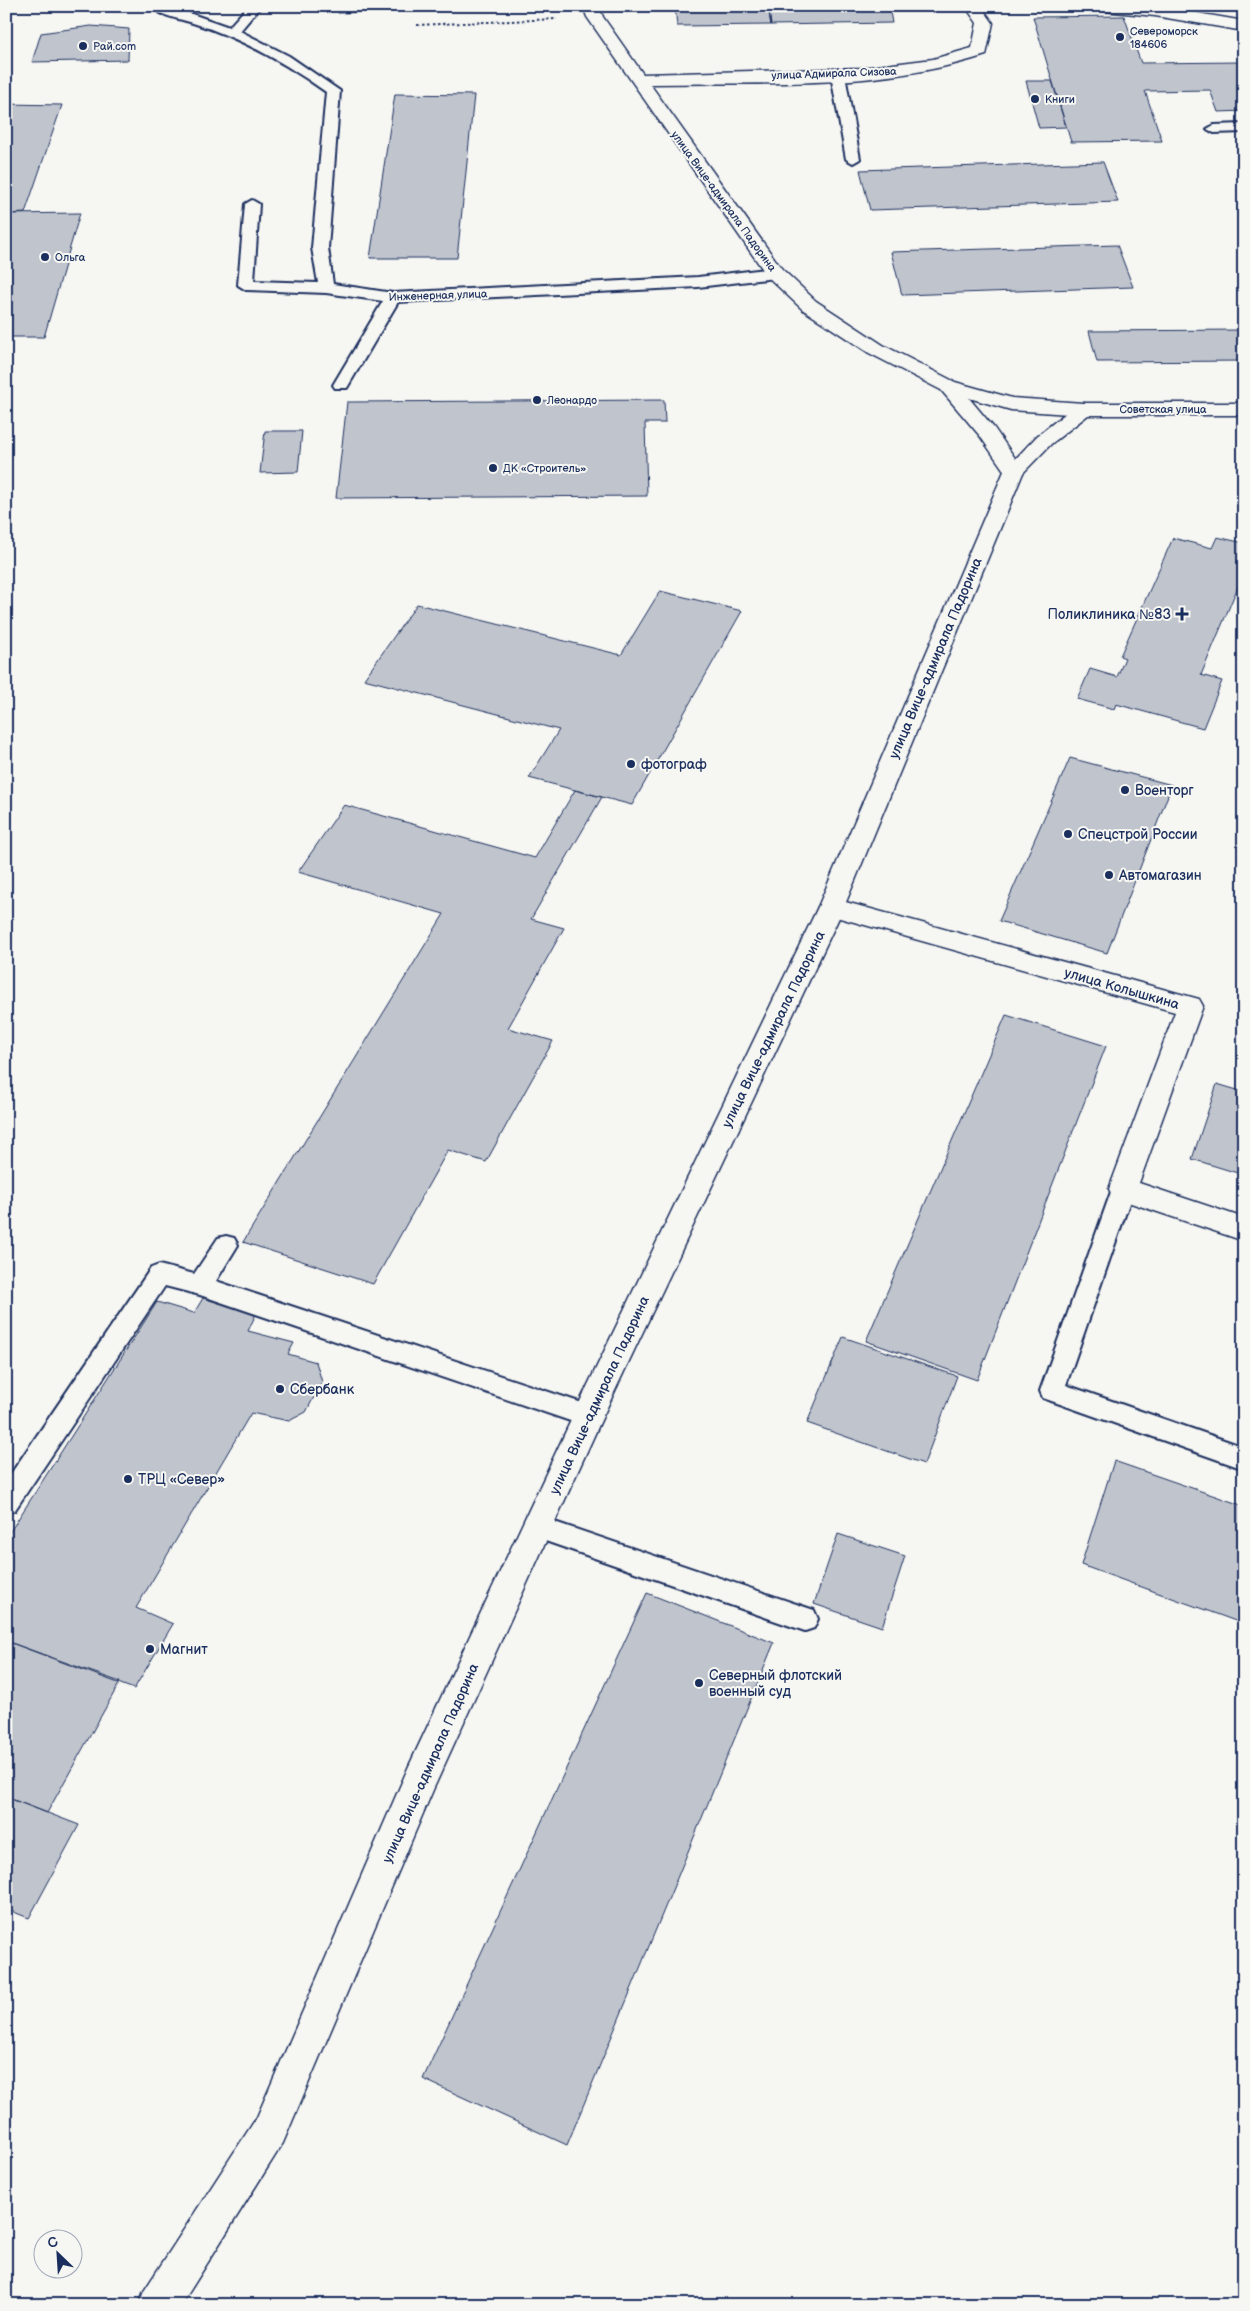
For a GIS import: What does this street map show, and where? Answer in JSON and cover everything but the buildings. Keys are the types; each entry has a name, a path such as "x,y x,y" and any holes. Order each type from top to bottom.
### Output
{"street":[{"name":"улица Адмирала Сизова","path":"636,79 838,74 909,70 960,59 980,51 984,23 973,6"},
{"path":"1104,6 1155,11 1244,26"},
{"name":"улица Вице-адмирала Падорина","path":"593,12 636,79 775,273 809,304 876,349 948,386 1011,404 1083,408"},
{"name":"улица Вице-адмирала Падорина","path":"948,386 988,432 1014,471"},
{"name":"улица Вице-адмирала Падорина","path":"158,2305 270,2130 420,1780 536,1527 831,907 1014,471 1044,440 1083,408"},
{"name":"Советская улица","path":"1083,408 1244,410"},
{"name":"улица Колышкина","path":"831,907 1190,1006 1123,1189"},
{"path":"1123,1189 1244,1230"}],"lane":[{"path":"157,6 184,18 232,32 305,70 333,91 320,248 326,288"},
{"path":"232,32 255,6"},
{"path":"838,74 853,159"},
{"path":"1214,129 1244,128"},
{"name":"Инженерная улица","path":"252,204 246,285 326,288 393,298 698,282 775,273"},
{"path":"341,385 393,298"},
{"path":"1123,1189 1052,1391 1244,1458"},
{"path":"200,1285 226,1245"},
{"path":"6,1502 158,1275 200,1285 588,1416"},
{"path":"536,1527 805,1619"}],"path":[{"path":"417,25 593,12"}],"place":[{"name":"Североморск 184606","path":"1120,37"},
{"name":"Рай.com","path":"83,46"},
{"name":"Книги","path":"1035,99"},
{"name":"Ольга","path":"45,257"},
{"name":"Леонардо","path":"537,400"},
{"name":"ДК «Строитель»","path":"493,468"},
{"name":"Поликлиника №83","path":"1182,614"},
{"name":"фотограф","path":"631,764"},
{"name":"Военторг","path":"1125,790"},
{"name":"Спецстрой России","path":"1068,834"},
{"name":"Автомагазин","path":"1109,875"},
{"name":"Сбербанк","path":"280,1389"},
{"name":"ТРЦ «Север»","path":"128,1479"},
{"name":"Магнит","path":"150,1649"},
{"name":"Северный флотский военный суд","path":"699,1683"}]}
